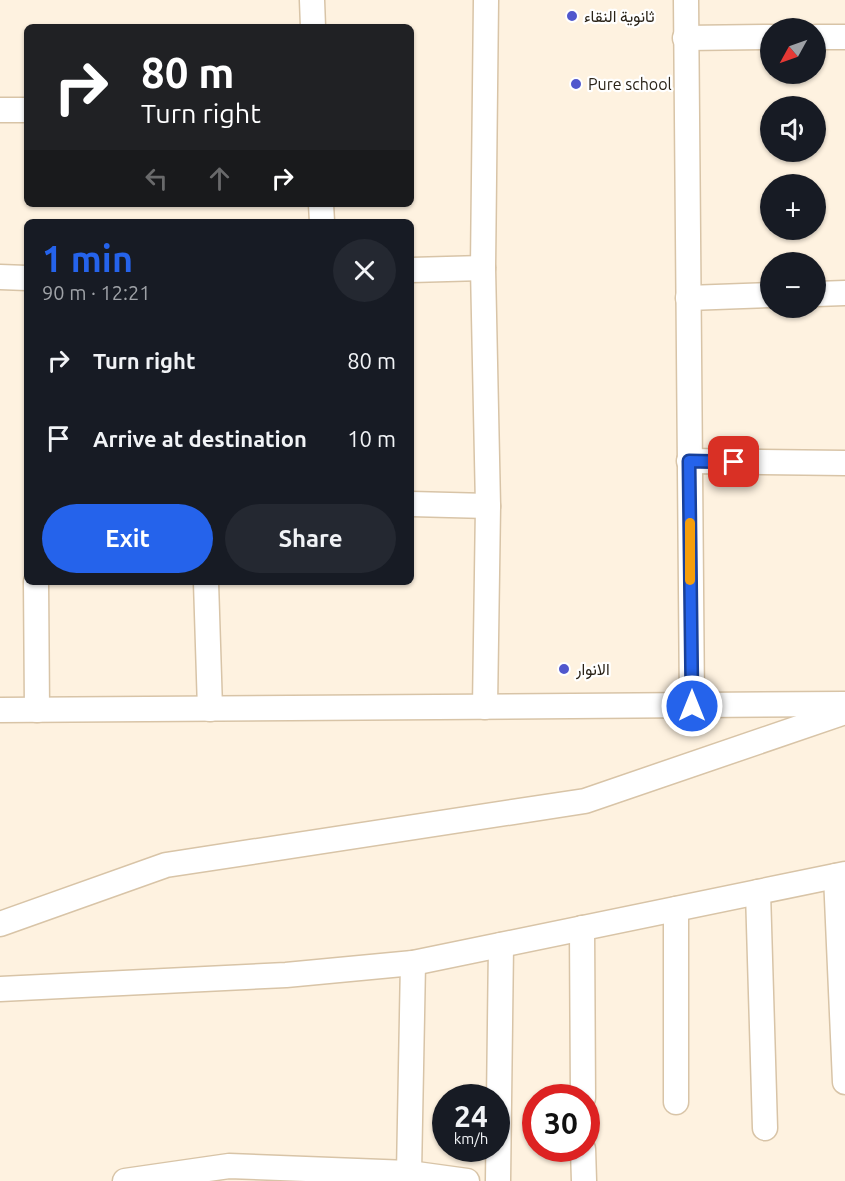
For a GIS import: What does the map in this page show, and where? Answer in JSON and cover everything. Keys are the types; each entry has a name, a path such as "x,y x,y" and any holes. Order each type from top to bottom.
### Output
{"street":[{"path":"312,0 313,24"},
{"path":"486,0 483,268 488,507 486,707"},
{"path":"686,0 692,706"},
{"path":"685,38 760,37"},
{"path":"826,37 845,37"},
{"path":"0,110 24,110"},
{"path":"414,270 483,268"},
{"path":"0,277 24,278"},
{"path":"826,294 845,293"},
{"path":"688,298 760,295"},
{"path":"689,461 845,463"},
{"path":"414,504 488,507"},
{"path":"36,585 37,710"},
{"path":"206,585 210,709"},
{"path":"0,710 845,704"},
{"path":"0,924 166,865 585,801 845,712"},
{"path":"0,989 286,975 412,963 841,875 845,1082"},
{"path":"758,892 765,1128"},
{"path":"676,909 676,1102"},
{"path":"582,928 583,1084"},
{"path":"498,1181 501,945"},
{"path":"409,1173 412,963"},
{"path":"583,1162 584,1181"},
{"path":"125,1181 184,1176 229,1166 409,1173 467,1181"}],"slow traffic":[{"path":"690,523 690,580"}],"place":[{"name":"ثانوية النقاء","path":"572,16"},
{"name":"Pure school","path":"576,84"},
{"name":"الانوار","path":"564,669"}],"route":[{"path":"692,706 689,461 734,462"}]}
